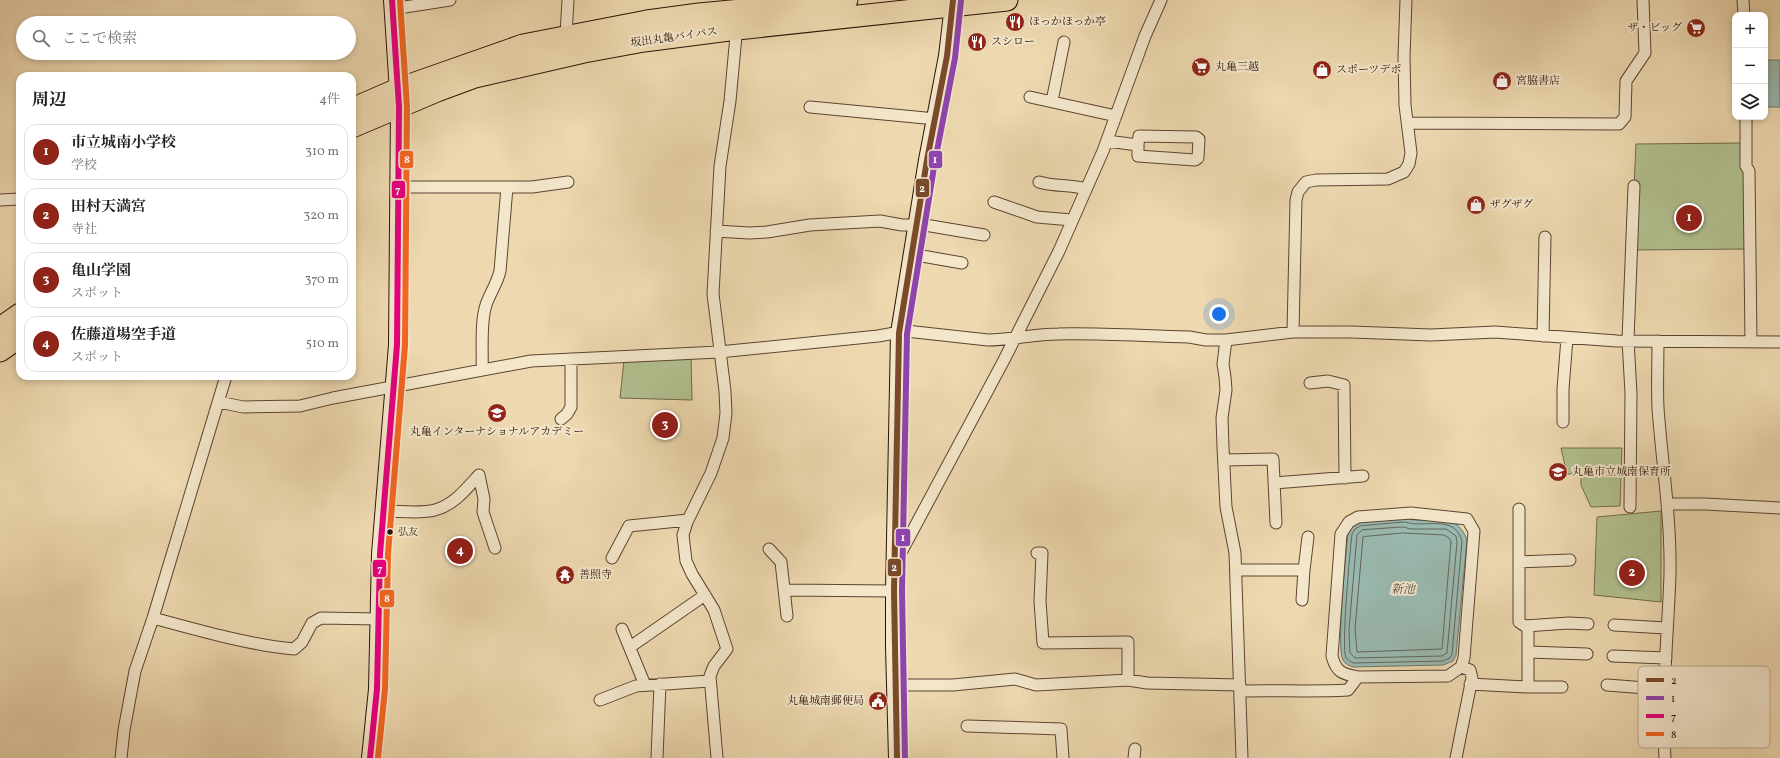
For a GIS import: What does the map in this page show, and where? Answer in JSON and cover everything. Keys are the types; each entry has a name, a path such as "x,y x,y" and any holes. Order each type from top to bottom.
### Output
{"highway":[{"name":"坂出丸亀バイパス","path":"356,108 437,90 475,77 522,65 644,41 816,1 847,0"},
{"name":"坂出丸亀バイパス","path":"356,125 399,98 523,45 566,35 647,21 737,19 1007,0"},
{"path":"0,328 16,317"},
{"path":"0,350 16,340"}],"main road":[{"path":"370,758 377,689 380,554 395,387 398,311 399,98 392,5"},
{"path":"897,758 894,564 899,333 916,225 947,56 953,5"}],"street":[{"path":"392,5 450,0"},
{"path":"566,35 568,0"},
{"path":"894,564 1015,338 1059,251 1107,141 1145,36 1161,0"},
{"path":"1293,332 1296,200 1298,192 1306,182 1316,180 1388,179 1396,177 1404,172 1409,164 1411,153 1405,105 1404,57 1406,0"},
{"path":"1408,123 1619,124 1625,117 1626,81 1645,53 1643,0"},
{"path":"1743,0 1744,12"},
{"path":"718,758 710,676 714,666 727,649 714,610 686,561 683,535 688,520 711,473 723,438 726,413 725,391 712,294 720,166 730,101 737,19"},
{"path":"1052,101 1064,42"},
{"path":"1030,97 1116,116"},
{"path":"810,107 936,119"},
{"path":"1746,120 1746,166 1749,171 1751,342"},
{"path":"1139,136 1196,137 1199,139 1198,158 1196,160 1138,156 1138,145 1139,136"},
{"path":"1107,141 1138,145"},
{"path":"399,187 532,187 568,182"},
{"path":"1039,182 1051,186 1074,185 1086,189"},
{"path":"482,370 484,314 486,304 497,284 500,271 507,186"},
{"path":"1630,507 1631,393 1628,340 1634,186"},
{"path":"0,200 16,199"},
{"path":"994,202 1037,217 1072,220"},
{"path":"716,231 749,233 766,232 810,225 880,221 984,235"},
{"path":"1543,336 1545,238"},
{"path":"911,254 962,263"},
{"path":"219,402 243,408 300,406 333,398 531,361 719,352 899,333 906,331 988,340 1060,334 1189,337 1206,340 1226,340 1293,332 1352,332 1431,335 1495,332 1617,341 1780,342"},
{"path":"1563,422 1563,389 1567,338"},
{"path":"1226,340 1223,364 1226,390 1222,418 1226,508 1235,553 1242,758"},
{"path":"1658,342 1658,407 1668,504 1670,573 1666,628 1666,666"},
{"path":"561,419 567,414 571,407 571,359"},
{"path":"121,758 124,730 135,671 153,618 225,380"},
{"path":"1310,383 1328,381 1344,386 1345,478"},
{"path":"1224,460 1273,459 1276,523"},
{"path":"385,511 435,510 450,504 479,475 484,499 483,512 495,548"},
{"path":"1274,483 1362,476"},
{"path":"1668,504 1705,504 1780,508"},
{"path":"1519,509 1519,622 1528,628 1528,688"},
{"path":"1411,513 1467,519 1474,531 1464,658 1461,667 1448,676 1358,677 1344,674 1335,666 1332,656 1341,534 1349,522 1358,517 1411,513"},
{"path":"612,558 629,526 688,520"},
{"path":"1302,600 1308,537"},
{"path":"769,549 781,562 787,616"},
{"path":"1036,553 1042,553 1040,601 1043,643 1128,642 1128,680"},
{"path":"1519,562 1570,560"},
{"path":"1236,570 1304,570"},
{"path":"784,590 894,591"},
{"path":"630,647 705,595"},
{"path":"153,618 207,632 280,648 294,649 302,642 312,623 321,618 379,619"},
{"path":"1525,626 1569,623 1588,624"},
{"path":"1614,625 1666,628"},
{"path":"622,629 645,685"},
{"path":"1528,652 1587,654"},
{"path":"1613,656 1666,658"},
{"path":"1456,758 1472,678 1470,670 1461,667"},
{"path":"896,684 953,685 1015,679 1036,685 1128,680 1147,683 1308,692 1348,690 1358,677"},
{"path":"600,700 636,686 710,681"},
{"path":"657,758 660,684"},
{"path":"1470,684 1528,688 1562,687"},
{"path":"1607,685 1638,688"},
{"path":"967,726 1062,729 1062,758"}],"green space":[{"path":"1743,143 1746,249 1631,250 1636,144"},
{"path":"691,357 692,400 620,398 624,360"},
{"path":"1561,448 1622,448 1620,506 1591,507 1581,485 1581,474 1567,474"},
{"path":"1661,511 1661,602 1594,595 1597,517"}],"water":[{"path":"1768,60 1780,60 1780,107 1768,107"},
{"name":"新池","path":"1405,518 1414,520 1448,521 1455,524 1462,530 1467,540 1456,655 1453,661 1443,665 1352,667 1346,664 1343,660 1341,652 1342,600 1348,533 1352,526 1358,522"}],"transit line":[{"name":"7","path":"370,758 377,689 380,554 397,345 399,107 392,0"},
{"name":"8","path":"378,758 385,689 388,554 405,345 407,107 400,0"},
{"name":"2","path":"897,758 894,591 899,333 927,160 947,56 953,0"},
{"name":"1","path":"905,758 902,591 907,334 935,161 955,58 961,1"}],"place":[{"name":"ほっかほっか亭","path":"1015,22"},
{"name":"ザ・ビッグ","path":"1696,28"},
{"name":"スシロー","path":"977,42"},
{"name":"丸亀三越","path":"1201,67"},
{"name":"スポーツデポ","path":"1322,70"},
{"name":"宮脇書店","path":"1502,81"},
{"name":"ザグザグ","path":"1476,205"},
{"name":"市立城南小学校","path":"1689,218"},
{"name":"丸亀インターナショナルアカデミー","path":"497,413"},
{"name":"亀山学園","path":"665,425"},
{"name":"丸亀市立城南保育所","path":"1558,472"},
{"name":"弘友","path":"390,532"},
{"name":"佐藤道場空手道","path":"460,551"},
{"name":"田村天満宮","path":"1632,573"},
{"name":"善照寺","path":"565,575"},
{"name":"丸亀城南郵便局","path":"878,701"}]}
